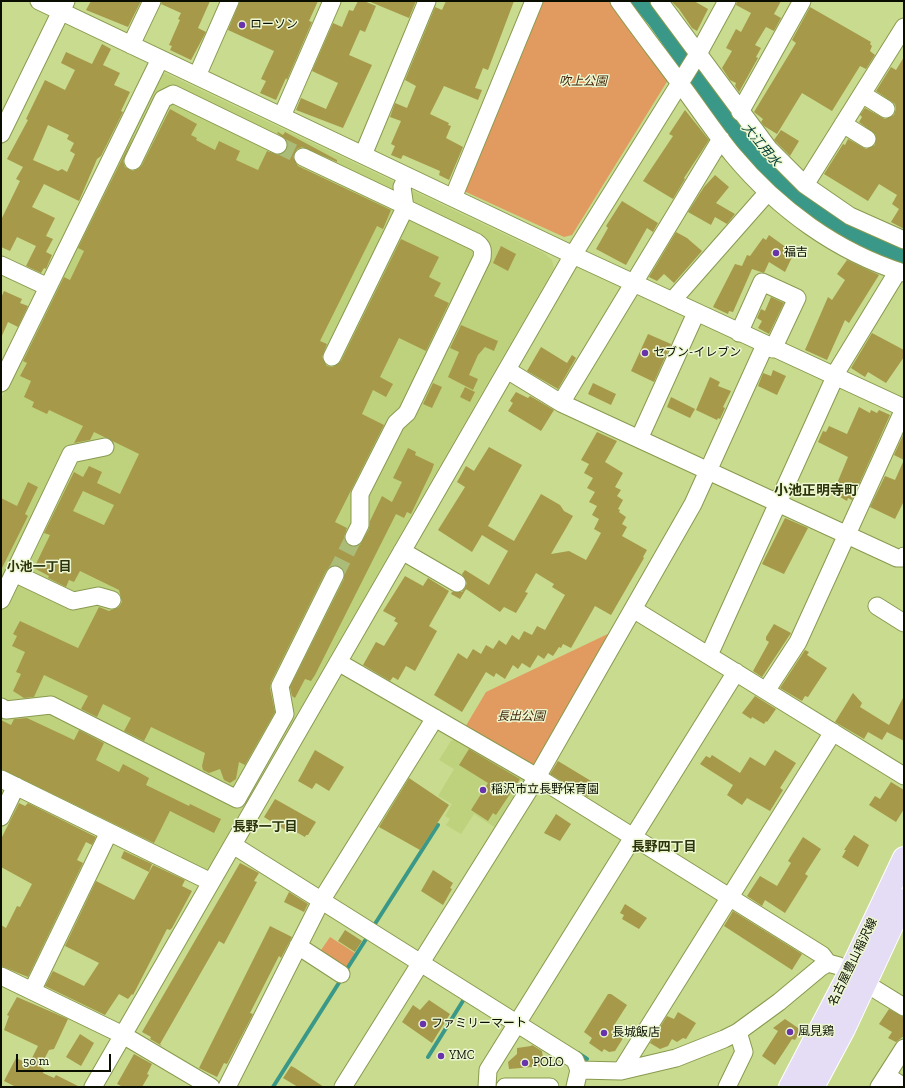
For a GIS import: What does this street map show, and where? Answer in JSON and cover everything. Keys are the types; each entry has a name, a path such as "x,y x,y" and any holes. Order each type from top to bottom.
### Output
{"main road":[{"name":"名古屋豊山稲沢線","path":"813,1087 844,1029 857,977 904,858"},
{"name":"名古屋豊山稲沢線","path":"790,1087 904,900"}],"street":[{"path":"39,1 64,6 131,45 160,59 672,302 904,409 798,642 766,691"},
{"path":"131,45 152,1"},
{"path":"197,76 230,1"},
{"path":"282,116 332,1"},
{"path":"363,155 427,1"},
{"path":"453,198 534,1"},
{"path":"620,1 721,139 768,192 799,219 823,234 874,262 901,272 835,377 708,655"},
{"path":"659,1 696,55 769,149 805,185 850,216 904,240"},
{"path":"93,1087 573,255 696,55 727,1"},
{"path":"740,112 802,1"},
{"path":"1,134 64,6"},
{"path":"805,185 904,27"},
{"path":"1,383 160,59"},
{"path":"133,161 163,99 173,94 278,145"},
{"path":"862,94 886,109"},
{"path":"843,124 867,139"},
{"path":"561,403 721,139"},
{"path":"303,157 476,242 481,246 483,251 482,258 407,413 396,423 360,494 360,525 354,537"},
{"path":"332,357 404,206 402,187 407,176"},
{"path":"672,302 768,192"},
{"path":"1,265 48,287"},
{"path":"343,1087 537,778 693,504 769,347 797,298 762,282 738,333"},
{"path":"639,439 696,313"},
{"path":"506,370 561,403 708,472 897,558 902,558 904,556"},
{"path":"1,600 71,454 106,447"},
{"path":"402,551 464,587"},
{"path":"14,573 73,601 98,596 112,600"},
{"path":"1,707 6,710 51,705 237,800 285,714 280,686 335,575"},
{"path":"877,606 904,623"},
{"path":"633,609 904,776"},
{"path":"338,662 537,778 822,955 828,963"},
{"path":"487,1087 488,1070 736,672"},
{"path":"226,1087 321,901 435,718"},
{"path":"620,1070 832,732"},
{"path":"1,778 211,882"},
{"path":"1,817 16,786"},
{"path":"32,991 109,832"},
{"path":"233,845 575,1060 579,1070 575,1087"},
{"path":"298,946 341,974"},
{"path":"579,1070 620,1070 676,1058 738,1032 779,1002 820,966 828,963 836,965 857,977 904,1007"},
{"path":"1,976 123,1035 211,1087"},
{"path":"728,1087 744,1052 738,1032"},
{"path":"904,1048 883,1081 904,1086"},
{"path":"505,1087 550,1087"}],"shaded area":[{"path":"165,73 544,253 552,260 554,268 207,870 202,871 1,773 1,399 160,76"},
{"name":"稲沢市立長野保育園","path":"460,738 526,777 528,784 499,830 474,814 461,834 446,825 450,819 445,816 452,804 438,796 454,769 439,760 451,741"}],"green space":[{"name":"吹上公園","path":"540,1 612,1 668,80 572,235 564,237 466,192 464,186"},
{"name":"長出公園","path":"614,631 538,765 530,768 464,729 486,692"},
{"path":"330,937 355,953 343,972 317,956"}],"water":[{"path":"629,1 649,1 712,88 750,137 766,157 793,185 814,202 839,218 877,238 904,249 904,266 883,258 827,229 776,191 734,145 649,25"}],"building":[{"path":"91,1 141,1 128,27 86,10"},
{"path":"162,1 210,1 198,28 206,32 191,60 170,50 172,46 169,45 180,20 178,19 181,13 161,4"},
{"path":"240,1 318,1 309,21 312,22 287,80 286,78 276,100 260,93 266,81 261,79 274,51 228,30"},
{"path":"358,1 364,1 376,6 365,32 360,30 349,55 372,65 343,128 296,110 301,98 326,109 338,83 312,71 333,23 342,27 349,10 353,11"},
{"path":"368,1 416,1 409,18"},
{"path":"446,1 514,1 488,70 483,68 475,88 482,90 478,100 444,86 430,114 449,123 448,125 451,126 446,138 463,147 449,180 439,175 440,171 403,155 401,159 391,155 395,146 391,144 401,121 390,117 395,103 407,108 416,86 405,80 435,7 442,10"},
{"path":"671,1 694,1 708,9 697,31 692,28 679,9"},
{"path":"737,1 781,1 774,14 781,18 774,31 766,27 755,45 761,48 756,57 758,58 739,92 735,86 736,83 730,80 722,68 732,51 726,48 736,29 741,32 751,13 736,5"},
{"path":"810,7 871,42 870,44 872,46 870,51 875,55 866,69 860,66 832,111 802,93 777,134 764,126 761,122 763,119 754,112 796,43 792,40"},
{"path":"102,44 111,49 103,65 120,73 114,85 130,92 121,111 123,112 101,156 97,159 79,201 44,184 32,207 55,218 46,236 53,239 46,252 52,255 46,269 44,268 41,273 26,266 36,246 17,237 10,251 1,247 1,220 20,181 16,179 23,167 7,159 28,120 26,119 45,80 65,90 75,70 61,63 66,52 92,64","holes":["48,125 69,135 67,139 74,143 70,151 75,154 67,172 62,169 58,171 33,160"]},
{"path":"904,57 904,229 891,222 899,209 892,204 897,195 879,184 868,201 824,174 843,144 845,145 848,139 866,149 875,145 876,135 859,122 862,117 860,115 865,108 885,119 894,115 896,109 895,104 876,91 891,67 896,70"},
{"path":"170,109 197,124 191,135 197,138 196,140 215,150 219,141 240,151 236,160 258,170 267,151 279,155 287,150 286,140 277,133 278,132 283,135 285,132 337,160 337,162 302,147 297,149 293,157 298,166 391,210 383,229 377,226 320,341 327,344 322,357 327,366 333,367 341,361 401,239 439,257 429,277 441,283 434,296 449,303 426,351 399,338 380,377 393,384 386,397 373,390 362,414 384,425 335,522 347,528 344,537 346,543 354,547 360,545 369,529 370,521 382,496 392,502 402,482 393,478 408,448 416,452 415,455 434,464 432,470 411,514 407,512 404,518 396,514 315,675 311,681 305,679 295,698 292,696 290,687 344,579 344,570 339,566 330,566 326,571 271,682 270,688 275,712 245,765 239,762 236,779 230,783 224,780 220,769 209,773 203,770 202,766 205,753 151,727 144,741 124,731 131,718 103,704 97,717 81,709 88,696 44,675 34,697 24,698 13,691 21,674 16,672 25,652 12,646 17,636 13,634 20,621 78,648 99,607 109,611 119,607 122,602 119,590 80,571 74,582 69,580 66,587 48,578 49,576 34,568 50,535 44,533 74,472 83,477 89,466 102,472 97,483 120,494 139,454 94,432 90,440 74,443 83,426 49,410 47,414 32,407 34,402 24,397 31,381 20,376 27,363 23,361 64,277 70,280 84,251 78,248 134,135 123,161 125,167 133,171 142,165","holes":["83,491 114,505 104,525 73,511"]},
{"path":"685,110 709,140 684,178 685,179 673,199 643,181 673,136 669,134"},
{"path":"781,130 799,141 790,156 774,140"},
{"path":"715,175 729,187 716,203 735,214 727,224 715,217 711,225 688,212 704,187"},
{"path":"622,201 658,223 653,232 647,228 626,265 596,249 608,228 606,226"},
{"path":"676,232 687,238 702,251 674,283 664,274 657,281 649,277"},
{"path":"769,235 794,253 785,272 769,262 764,273 752,269 733,312 729,311 728,314 713,307 735,264 742,266 747,255 750,256 763,238 766,240"},
{"path":"501,246 516,254 508,271 493,263"},
{"path":"847,260 879,275 849,323 845,320 827,360 805,350 828,297 832,300 845,280 837,274"},
{"path":"4,291 22,299 20,303 28,306 18,327 8,322 1,338 1,298"},
{"path":"771,297 784,303 769,334 758,328 762,321 757,318 761,309 765,311"},
{"path":"461,325 498,341 494,351 485,347 478,355 469,375 478,379 473,390 448,377 459,352 450,348"},
{"path":"872,333 904,350 904,357 886,383 868,372 865,377 851,368"},
{"path":"648,334 671,344 654,382 631,371"},
{"path":"541,347 567,363 572,355 576,358 558,389 527,371"},
{"path":"773,370 786,376 777,395 758,386 763,373 771,376"},
{"path":"710,377 720,382 718,386 731,391 723,407 725,408 720,419 718,418 717,420 696,410"},
{"path":"433,383 442,387 432,408 423,404"},
{"path":"593,383 616,394 611,405 588,394"},
{"path":"465,387 475,392 470,402 460,397"},
{"path":"516,392 528,398 530,396 554,410 541,431 508,411 513,403 510,401"},
{"path":"671,397 695,409 690,418 667,407"},
{"path":"859,407 870,413 871,410 877,413 879,410 890,415 852,500 848,498 847,501 833,493 848,457 818,442 823,431 826,432 829,426 847,434"},
{"path":"597,432 617,441 605,462 623,473 615,487 621,490 617,496 623,500 618,509 620,510 619,512 626,517 622,524 627,527 622,536 647,550 643,557 644,558 611,615 595,606 571,648 563,644 553,656 548,653 544,659 538,655 530,668 522,663 518,669 513,665 505,679 496,673 494,677 486,672 462,712 434,695 458,653 467,659 473,649 481,654 486,645 493,649 499,640 506,645 512,635 519,640 524,631 532,635 537,626 545,630 565,595 552,587 554,584 536,573 525,592 528,593 516,613 504,607 500,612 466,589 460,599 451,594 452,592 462,592 465,588 467,583 462,574 465,570 489,585 508,551 482,535 472,552 438,530 465,487 457,482 466,466 474,471 489,447 522,465 488,526 514,541 541,494 560,505 564,511 573,516 551,554 569,551 586,560 601,533 594,529 599,519 592,515 597,506 589,502 595,492 587,488 593,478 584,473 589,464 581,460"},
{"path":"904,433 904,460 894,455"},
{"path":"904,460 904,501 895,519 870,507 885,476 895,480"},
{"path":"28,482 38,487 25,514 28,516 1,570 1,498 17,506"},
{"path":"785,518 808,528 784,574 762,564"},
{"path":"405,576 423,586 428,578 449,591 429,626 437,631 415,671 406,666 398,680 393,677 390,681 363,665 376,642 384,646 398,623 394,621 396,618 383,611"},
{"path":"774,624 791,633 762,677 753,671 769,642 766,640 766,637"},
{"path":"805,650 809,652 807,655 827,668 808,697 805,696 802,701 780,688"},
{"path":"853,693 862,703 860,707 889,725 904,696 904,741 887,732 882,740 868,732 864,739 835,722"},
{"path":"755,696 776,709 764,724 752,717 751,719 742,713"},
{"path":"27,718 74,740 79,730 104,743 96,760 119,772 123,764 149,778 146,785 189,806 190,804 221,819 214,833 170,811 154,843 1,769 1,720 11,725 14,719"},
{"path":"469,749 520,779 496,815 493,813 488,821 471,810 488,783 459,765"},
{"path":"315,750 344,767 329,791 316,783 312,789 298,781"},
{"path":"775,750 796,763 780,788 783,790 770,811 747,798 742,805 727,795 733,785 700,764 706,756 710,758 712,755 740,773 750,757 765,766"},
{"path":"558,761 596,784 588,797 550,774"},
{"path":"409,778 449,805 420,850 379,827"},
{"path":"891,782 904,790 904,809 896,822 869,805 875,796 880,799"},
{"path":"275,799 316,822 308,835 305,837 289,828 287,831 264,817"},
{"path":"19,803 25,806 28,803 96,837 92,845 86,842 77,860 83,863 28,977 1,966 1,925 6,928 17,906 20,907 32,884 1,867 1,839"},
{"path":"556,814 571,824 560,841 544,833"},
{"path":"854,835 869,845 858,867 842,857 846,850 844,850"},
{"path":"803,837 821,849 805,874 808,876 785,913 765,900 762,906 747,896 760,876 777,886 791,863 788,861"},
{"path":"124,851 152,864 149,872 121,858"},
{"path":"240,863 259,873 254,881 257,882 224,944 219,941 160,1044 162,1046 142,1032"},
{"path":"153,865 185,880 182,886 192,891 172,928 170,930 167,929 133,995 132,994 128,999 119,994 105,1015 45,986 53,971 84,986 99,963 65,946 96,881 134,900"},
{"path":"433,870 453,883 450,888 452,889 443,905 421,891"},
{"path":"289,892 308,904 304,912 284,902"},
{"path":"625,904 647,918 639,929 622,919 624,915 620,913"},
{"path":"733,911 802,954 792,970 724,926"},
{"path":"270,926 292,937 281,958 279,956 250,1013 253,1014 227,1064 224,1063 217,1077 199,1068"},
{"path":"345,930 362,941 355,952 338,941"},
{"path":"608,994 611,994 627,1005 613,1027 625,1035 615,1051 609,1052 604,1049 602,1052 589,1043 592,1038 584,1032"},
{"path":"17,997 68,1019 54,1049 49,1050 40,1067 44,1069 43,1073 54,1078 56,1075 80,1087 16,1087 4,1081 16,1058 29,1064 38,1046 4,1030 9,1016 7,1015"},
{"path":"429,1000 450,1014 432,1043 402,1022 413,1005 420,1010"},
{"path":"889,1009 904,1017 904,1036 896,1042 888,1038 892,1032 879,1024"},
{"path":"678,1012 696,1023 686,1039 683,1038 677,1042 672,1039 668,1046 660,1049 650,1043 667,1016 674,1019"},
{"path":"785,1019 801,1030 795,1040 792,1039 775,1065 762,1056 778,1031 773,1028"},
{"path":"80,1034 94,1043 81,1066 66,1057"},
{"path":"532,1045 542,1051 544,1066 509,1069 508,1062 517,1054 517,1048"},
{"path":"134,1054 152,1064 147,1074 149,1075 142,1087 123,1087 117,1084"},
{"path":"291,1066 324,1087 298,1087 283,1078"}],"waterway":[{"path":"373,927 438,825"},
{"path":"345,972 368,936"},
{"path":"273,1087 342,978"},
{"path":"428,1057 466,996"},
{"path":"578,1053 587,1059"}],"tunnel":[{"path":"278,145 303,157"},
{"path":"335,575 354,537"}],"place":[{"name":"ローソン","path":"242,25"},
{"name":"福吉","path":"776,253"},
{"name":"セブン-イレブン","path":"645,353"},
{"name":"稲沢市立長野保育園","path":"483,790"},
{"name":"ファミリーマート","path":"423,1024"},
{"name":"風見鶏","path":"790,1032"},
{"name":"長城飯店","path":"604,1033"},
{"name":"YMC","path":"441,1056"},
{"name":"POLO","path":"525,1063"}],"district":[{"name":"小池正明寺町","path":"816,491"},
{"name":"小池一丁目","path":"39,567"},
{"name":"長野一丁目","path":"265,827"},
{"name":"長野四丁目","path":"664,847"}],"water label":[{"name":"大江用水","path":"761,145"}]}
